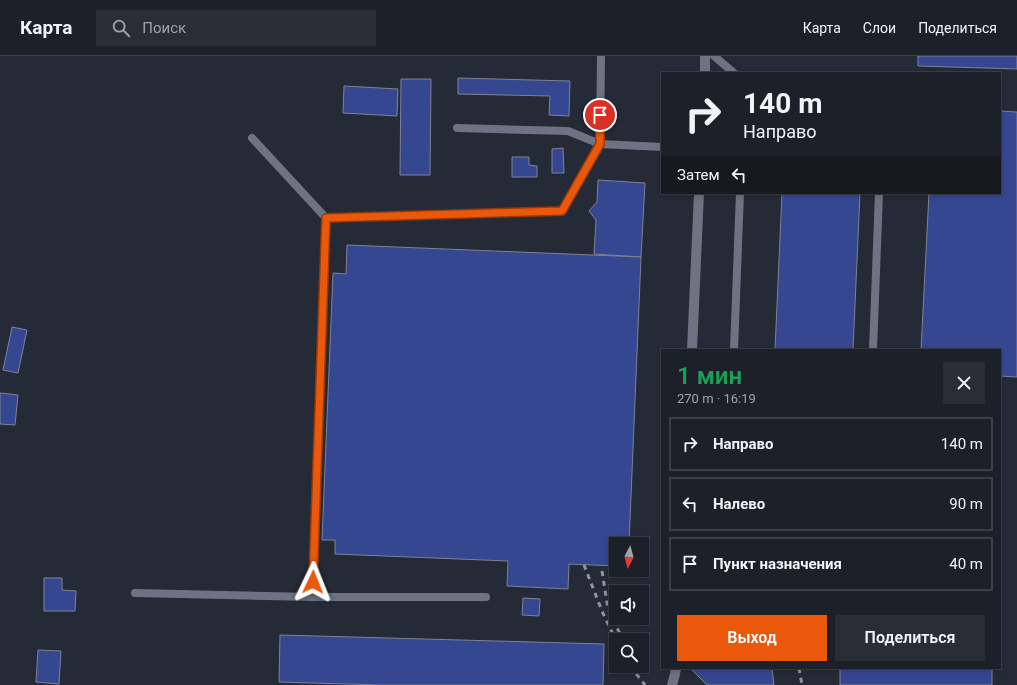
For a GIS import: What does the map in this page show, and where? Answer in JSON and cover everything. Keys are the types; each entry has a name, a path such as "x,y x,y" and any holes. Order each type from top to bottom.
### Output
{"street":[{"path":"705,56 705,72"},
{"path":"692,349 699,194"},
{"path":"672,685 676,671"}],"lane":[{"path":"326,218 562,211 600,144 601,56"},
{"path":"714,56 733,72"},
{"path":"457,128 568,131 600,144 661,147"},
{"path":"252,138 326,218 313,598"},
{"path":"734,349 740,194"},
{"path":"873,349 879,194"},
{"path":"135,592 313,598 486,597"}],"building":[{"path":"918,56 1017,56 1017,69 918,66"},
{"path":"458,78 570,81 569,116 549,115 550,96 458,94"},
{"path":"401,79 431,79 430,175 400,175"},
{"path":"344,86 398,89 397,116 343,113"},
{"path":"1001,111 1017,112 1017,377 1001,376 1001,349 921,349 929,194 1001,194"},
{"path":"563,148 564,173 552,173 552,149"},
{"path":"512,157 529,157 529,165 537,166 537,177 512,177"},
{"path":"598,180 645,183 641,257 594,254 596,220 589,211 597,202"},
{"path":"782,194 860,194 853,349 775,349"},
{"path":"347,245 641,257 629,537 609,537 609,566 569,564 568,589 507,586 508,561 335,554 335,540 322,540 333,273 346,274"},
{"path":"12,327 27,330 18,373 3,370"},
{"path":"0,393 18,395 15,425 0,424"},
{"path":"44,578 62,578 62,590 76,591 75,611 44,611"},
{"path":"523,598 540,599 539,616 522,615"},
{"path":"280,635 604,644 603,685 380,685 279,682"},
{"path":"38,650 61,651 59,684 36,682"},
{"path":"772,669 774,685 707,685 692,670"},
{"path":"840,669 992,669 992,685 840,685"}],"railway":[{"path":"584,565 612,633"},
{"path":"602,571 608,609 620,633"},
{"path":"799,669 802,685"},
{"path":"636,673 645,685"}],"route":[{"path":"313,582 326,218 562,211 600,144 600,115"}]}
